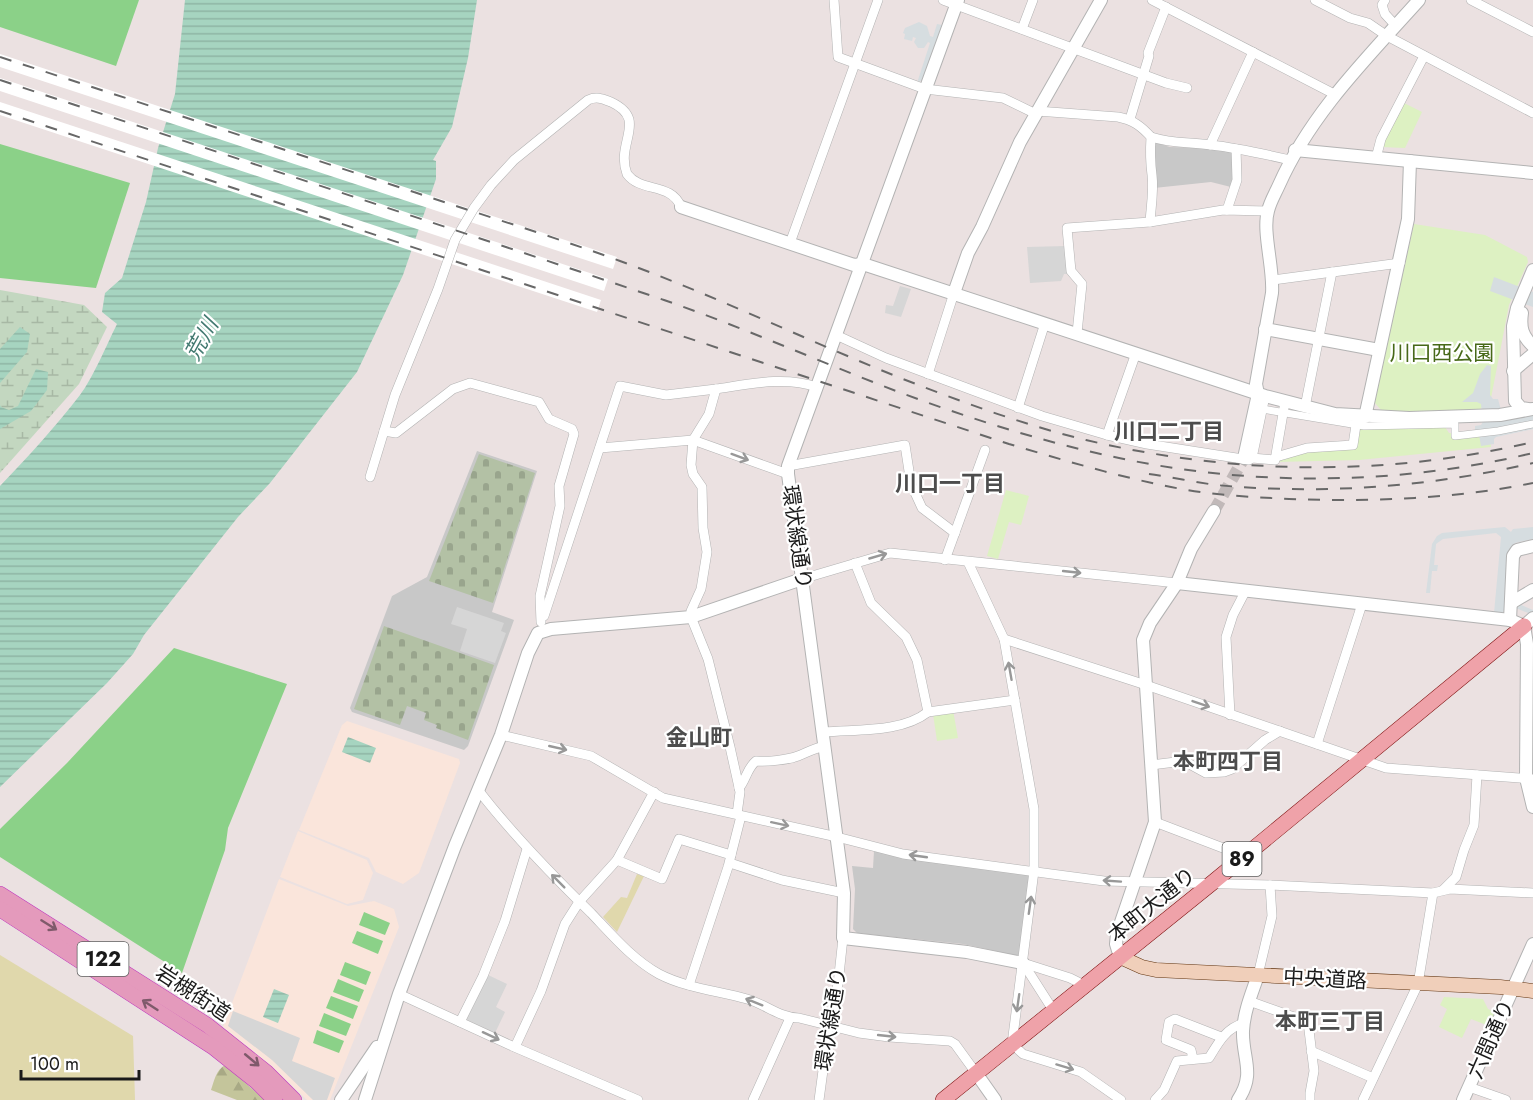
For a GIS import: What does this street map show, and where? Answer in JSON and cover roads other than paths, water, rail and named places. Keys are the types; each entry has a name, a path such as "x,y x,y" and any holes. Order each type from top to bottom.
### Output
{"highway":[{"name":"岩槻街道","path":"0,894 266,1072 294,1100"},
{"name":"岩槻街道","path":"0,909 203,1031 275,1100"}],"main road":[{"name":"本町大通り","path":"943,1100 1363,760 1523,621"},
{"name":"中央道路","path":"1120,957 1142,967 1156,970 1514,988 1533,991"}],"street":[{"path":"834,0 838,57 925,89 1004,99 1036,112 1130,119 1140,125 1151,137 1171,143 1210,145 1293,155 1376,158 1533,173"},
{"path":"790,243 878,0"},
{"path":"943,0 957,2 1166,83 1187,88"},
{"path":"1022,29 1033,0"},
{"path":"927,374 968,253 1020,142 1101,0"},
{"path":"1152,0 1336,94"},
{"path":"1315,0 1350,18 1368,23 1387,36 1533,112"},
{"path":"1384,0 1382,5 1386,14 1396,26"},
{"path":"1244,458 1260,398 1256,384 1273,280 1266,223 1267,211 1293,155 1313,122 1419,0"},
{"path":"1471,0 1533,32"},
{"name":"環状線通り","path":"819,1100 829,1026 838,984 843,939 844,893 788,470 957,2"},
{"path":"1130,119 1148,53 1166,8"},
{"path":"1210,145 1253,52"},
{"path":"1376,158 1381,139 1425,56"},
{"path":"370,477 394,395 438,289 455,240 474,207 514,160 588,100 594,98 604,99 626,111 631,124 624,156 627,174 633,180 673,194 681,207 854,265 863,264 1045,322 1283,408 1360,421 1455,424 1455,436 1533,424"},
{"path":"1150,222 1151,137"},
{"path":"1227,210 1237,180 1236,149"},
{"path":"837,335 927,374 1018,408 1107,435 1181,450 1275,460 1276,457 1306,448 1353,445 1400,263 1408,219 1410,161"},
{"path":"1077,333 1083,285 1071,271 1066,228 1150,222 1227,210 1267,211"},
{"path":"1273,280 1400,263"},
{"path":"1530,409 1521,408 1515,401 1512,338 1514,317 1533,270"},
{"path":"1305,407 1332,272"},
{"path":"1533,287 1523,310 1521,328 1526,339 1533,346"},
{"path":"1018,408 1045,322"},
{"path":"1265,329 1379,350"},
{"path":"1107,435 1136,353"},
{"path":"1513,371 1533,354"},
{"path":"365,1100 399,994 455,846 501,735 528,653 540,627 620,386 666,395 764,382 797,381 817,387"},
{"path":"384,431 396,433 453,389 470,383 539,402 549,418 572,429 574,434 559,486 560,506 540,596 540,627"},
{"path":"689,985 730,859 739,815 739,788 708,659 691,617 701,588 707,552 702,487 693,474 691,465 693,440 709,414 716,390"},
{"path":"1474,415 1496,411 1515,401"},
{"path":"1283,408 1305,407 1360,421 1500,415 1530,409"},
{"path":"1276,457 1283,408"},
{"path":"600,448 693,440 788,470 905,446 911,484 922,508 955,533"},
{"path":"945,560 985,450"},
{"path":"1120,957 1116,934 1155,822 1143,640 1150,623 1177,583 1191,549 1214,511"},
{"path":"1533,546 1514,553 1511,603 1523,621 1527,644 1530,684 1530,778 1533,807"},
{"path":"540,627 551,629 691,617 802,579 890,553 1523,621"},
{"path":"968,562 1004,639 1034,809 1034,871 1012,1044 1023,1054 1081,1072 1121,1100"},
{"path":"855,563 871,603 906,637 916,660 928,712"},
{"path":"1230,715 1226,637 1233,615 1246,590"},
{"path":"1511,603 1533,590"},
{"path":"1317,744 1362,604"},
{"path":"1004,639 1146,685 1386,768 1530,778"},
{"path":"824,732 897,726 922,717 928,712 1015,700"},
{"path":"1151,765 1184,762 1206,773 1224,772 1232,769 1265,740 1280,731"},
{"path":"501,735 591,756 663,798 903,854 1134,883 1212,883 1438,892 1450,889 1533,893"},
{"path":"739,788 750,766 756,761 771,762 780,758 796,757 813,748 825,746"},
{"path":"1363,1100 1418,984 1438,892 1456,877 1474,825 1477,775"},
{"path":"479,791 527,849 579,902 643,963 660,974 689,985 750,1000 790,1018 799,1018 859,1033 950,1041 955,1044 995,1100"},
{"path":"515,1047 541,991 565,924 579,902 617,860 654,792"},
{"path":"1155,822 1245,856"},
{"path":"617,860 662,879 679,839 782,880 844,893"},
{"path":"460,1022 502,929 527,849"},
{"path":"1238,1100 1247,1081 1248,1071 1243,1044 1244,1023 1272,916 1270,885"},
{"path":"843,939 967,952 1023,963 1070,978 1084,985"},
{"name":"六間通り","path":"1463,1100 1533,944"},
{"path":"1023,963 1053,1010"},
{"path":"399,994 638,1100"},
{"path":"1249,1001 1308,1022 1314,1071 1310,1100"},
{"path":"753,1100 790,1018"},
{"path":"1193,1059 1191,1050 1166,1040 1169,1022 1175,1019 1221,1037"},
{"path":"1155,1100 1164,1090 1177,1061 1209,1058 1221,1037 1236,1025 1244,1023"},
{"path":"341,1100 385,1036"},
{"path":"1311,1051 1373,1078"},
{"path":"1469,1087 1506,1100"}],"water":[{"name":"荒川","path":"185,0 477,0 468,58 452,127 433,160 436,161 436,179 403,275 357,372 270,483 238,517 144,635 133,654 107,683 0,787 0,486 80,395 117,324 102,312 105,293 122,278 146,202 158,148 175,94"},
{"path":"20,327 30,334 27,352 0,383 0,349"},
{"path":"36,369 48,372 47,390 31,411 0,429 0,405 9,410 18,406"},
{"path":"348,737 376,748 370,763 342,752"},
{"path":"274,989 289,995 278,1023 263,1017"}],"tunnel":[{"path":"1214,511 1244,458"}],"railway":[{"path":"0,57 594,252 691,289 925,388 1016,420 1086,440 1141,452 1197,460 1310,467 1366,466 1422,461 1533,442"},
{"path":"0,80 664,300 951,411 1006,429 1091,452 1170,467 1274,478 1379,476 1431,471 1482,464 1533,453"},
{"path":"0,111 1009,444 1130,478 1215,494 1319,500 1442,496 1533,483"},
{"path":"1149,474 1216,485 1336,489 1455,478 1533,463"}],"district":[{"name":"川口二丁目","path":"1169,431"},
{"name":"川口一丁目","path":"950,483"},
{"name":"金山町","path":"699,737"},
{"name":"本町四丁目","path":"1228,761"},
{"name":"本町三丁目","path":"1330,1021"}],"park label":[{"name":"川口西公園","path":"1442,353"}]}
